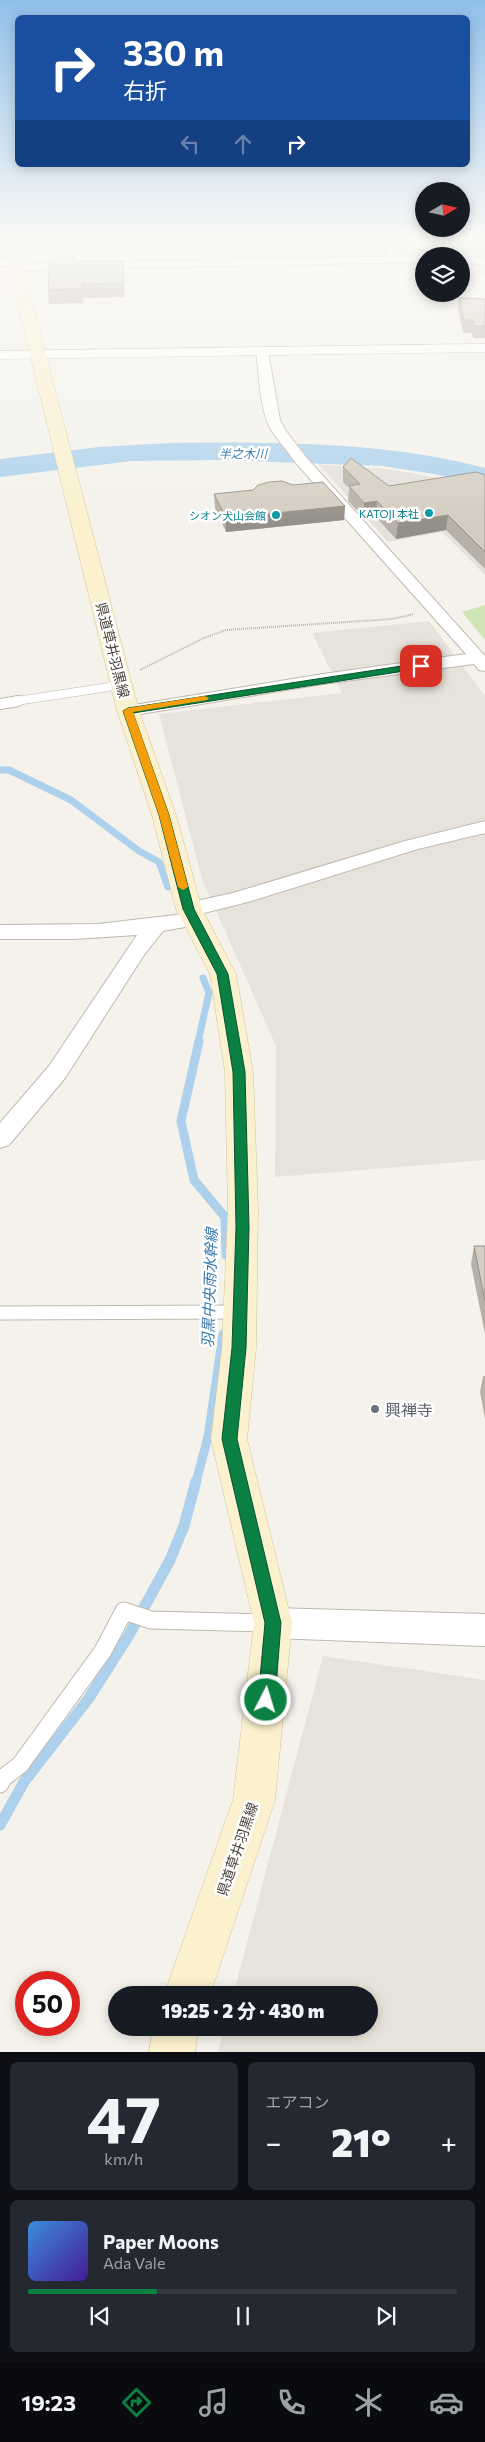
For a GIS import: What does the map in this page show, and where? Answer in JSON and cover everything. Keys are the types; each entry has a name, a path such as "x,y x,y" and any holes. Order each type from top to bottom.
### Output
{"main road":[{"name":"県道草井羽黒線","path":"34,334 126,689 164,815 191,914 223,974 239,1072 242,1210 240,1312 239,1348 229,1439 273,1623 254,1800 190,1986"},
{"path":"172,2052 175,2036"}],"street":[{"path":"0,356 485,348"},
{"path":"262,352 274,419 278,430 481,662"},
{"path":"126,689 323,680 481,662"},
{"path":"0,932 53,933 155,928 212,905 457,833 485,827"},
{"path":"0,1139 57,1072 136,950 155,928"},
{"path":"273,1623 322,1623 485,1630"}],"lane":[{"path":"0,704 109,687 126,689"},
{"path":"0,1313 240,1312"},
{"path":"1,1780 20,1765 34,1747 103,1651 124,1611 151,1620 273,1623"}],"path":[{"path":"126,689 204,638 226,630 392,619 434,608"}],"shaded area":[{"path":"319,465 378,468 412,473 485,490 485,575 442,532 388,542"},
{"path":"429,621 485,696 485,1160 275,1177 276,1046 202,879 159,714 342,693 312,633"},
{"path":"323,1656 485,1680 485,2052 218,2052 222,2036 378,2036 378,1986 235,1986"}],"green space":[{"path":"485,605 485,640 462,612"}],"building":[{"path":"351,458 389,486 476,472 485,475 485,552 448,515 398,523 377,501 364,503 349,486 360,484 343,467"},
{"path":"282,481 293,485 323,482 345,506 226,518 214,494 253,490 258,485"},
{"path":"474,1246 485,1246 485,1301"}],"waterway":[{"name":"半之木川","path":"0,468 82,457 132,453 224,452 331,454 383,458 434,465 485,477"},
{"name":"羽黒中央雨水幹線","path":"0,770 9,770 71,800 139,851 159,862 168,887"},
{"name":"羽黒中央雨水幹線","path":"198,1042 209,993 203,978"},
{"name":"羽黒中央雨水幹線","path":"199,1041 181,1121 194,1180 225,1217 226,1255"},
{"name":"羽黒中央雨水幹線","path":"196,1482 208,1437 223,1334"},
{"path":"0,1825 24,1782 89,1698 129,1635 170,1560 184,1526 196,1481"}],"slow traffic":[{"path":"183,887 164,815 128,711 204,698"}],"place":[{"name":"KATOJI 本社","path":"429,513"},
{"name":"シオン犬山会館","path":"276,515"},
{"name":"興禅寺","path":"375,1409"}],"route":[{"path":"266,1700 273,1623 263,1574 229,1439 239,1348 242,1227 239,1072 223,974 188,909 164,815 128,711 421,666"}]}
